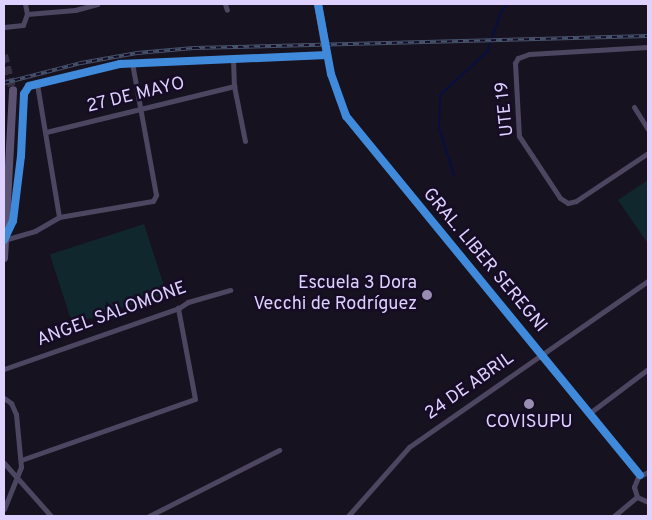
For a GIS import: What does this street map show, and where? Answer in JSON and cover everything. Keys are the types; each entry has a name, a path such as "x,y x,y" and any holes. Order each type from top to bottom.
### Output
{"street":[{"path":"4,27 23,25 27,14 25,4"},
{"path":"27,14 75,10 98,4"},
{"path":"225,4 227,10"},
{"path":"4,240 13,221 25,89 37,84 132,63 328,55 318,4"},
{"name":"UTE 19","path":"648,47 529,54 518,58 515,63 519,136 553,190 568,203 581,198 648,153"},
{"name":"GRAL. LIBER SEREGNI","path":"328,55 338,99 352,125 591,412 640,475"},
{"path":"233,59 234,86 245,141"},
{"path":"4,240 35,231 59,217 148,203 156,195 132,63"},
{"path":"37,84 59,217"},
{"name":"27 DE MAYO","path":"46,132 234,86"},
{"path":"4,258 13,90"},
{"path":"634,106 648,129"},
{"name":"24 DE ABRIL","path":"348,516 409,447 542,353 648,282"},
{"name":"ANGEL SALOMONE","path":"4,369 178,308 188,302 230,290"},
{"path":"21,460 195,399 178,308"},
{"path":"591,412 648,369"},
{"path":"4,398 11,403 16,414 21,460 18,480 4,509"},
{"path":"149,516 279,450"},
{"path":"4,463 51,516"},
{"path":"648,472 640,475 634,487 638,497 648,502"},
{"path":"614,516 638,497"}],"shaded area":[{"path":"648,180 648,244 618,200"},
{"path":"144,224 167,293 72,324 50,255"}],"waterway":[{"path":"454,176 439,127 440,95 487,52 501,12 508,4"}],"tunnel":[{"path":"4,55 13,90"}],"railway":[{"path":"4,83 81,63 137,53 194,48 648,36"}],"cycle path":[{"path":"318,4 331,74 346,116 640,475"},
{"path":"4,240 13,221 21,156 24,94 29,86 120,64 327,55"}],"place":[{"name":"Escuela 3 Dora Vecchi de Rodríguez","path":"427,295"},
{"name":"COVISUPU","path":"529,404"}]}
